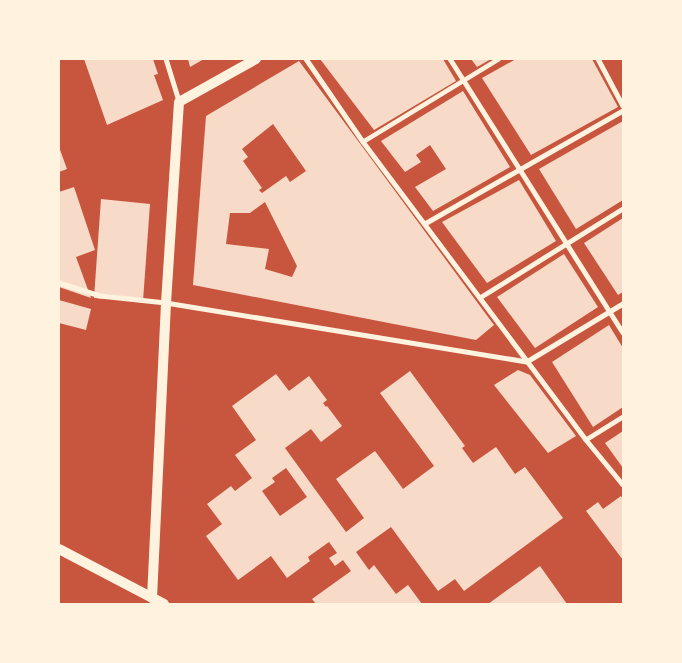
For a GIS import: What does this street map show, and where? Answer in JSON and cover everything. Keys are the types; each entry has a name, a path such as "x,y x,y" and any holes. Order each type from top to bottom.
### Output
{"main road":[{"path":"152,598 166,303 180,102 256,59"},
{"path":"59,549 164,604"}],"street":[{"path":"166,59 180,102"},
{"path":"306,59 362,142 586,440 623,485"},
{"path":"450,59 623,333"},
{"path":"362,142 499,59"},
{"path":"598,59 623,106"},
{"path":"425,224 623,111"},
{"path":"480,298 623,208"},
{"path":"59,283 100,296 166,303 527,362 623,304"},
{"path":"586,440 623,417"}],"building":[{"path":"84,59 153,59 158,74 154,75 163,100 107,125"},
{"path":"188,59 204,59 190,67"},
{"path":"320,59 443,59 456,81 374,130"},
{"path":"471,59 491,59 477,67"},
{"path":"516,59 592,59 618,107 531,155 482,78"},
{"path":"299,61 494,325 476,340 193,285 206,116","holes":["273,124 306,171 290,182 286,176 262,193 259,190 262,188 243,161 248,157 242,149","265,202 297,266 292,277 265,269 269,249 226,244 230,213 250,213"]},
{"path":"463,91 510,167 433,211 415,187 446,169 430,145 416,155 421,162 405,172 381,141"},
{"path":"623,121 623,200 576,229 539,169"},
{"path":"59,147 67,169 59,172"},
{"path":"519,180 556,241 487,283 442,222"},
{"path":"74,187 95,250 76,257 91,298 59,287 59,192"},
{"path":"101,199 150,204 143,301 94,298"},
{"path":"623,218 623,292 618,295 584,243"},
{"path":"564,254 598,307 535,348 497,297"},
{"path":"59,300 91,309 86,330 59,323"},
{"path":"609,325 623,348 623,407 593,427 552,362"},
{"path":"518,370 530,375 576,436 548,453 494,385"},
{"path":"410,371 465,446 462,448 473,463 496,447 515,474 525,467 563,518 464,591 455,579 438,591 391,527 356,552 369,570 374,565 396,594 408,585 422,604 316,604 312,599 351,571 343,560 335,566 329,558 337,553 329,542 308,557 310,561 287,578 271,556 238,580 206,536 222,524 207,504 231,486 235,491 252,478 235,455 256,440 232,406 276,374 289,391 309,376 327,400 323,403 342,426 321,442 311,429 285,448 346,532 364,518 336,479 375,451 403,489 434,466 380,393","holes":["286,468 307,497 280,516 262,491 275,482 272,478"]},
{"path":"623,431 623,468 605,443"},
{"path":"621,496 623,499 623,560 586,511 598,502 603,509"},
{"path":"540,566 567,604 488,604 524,578"}]}
